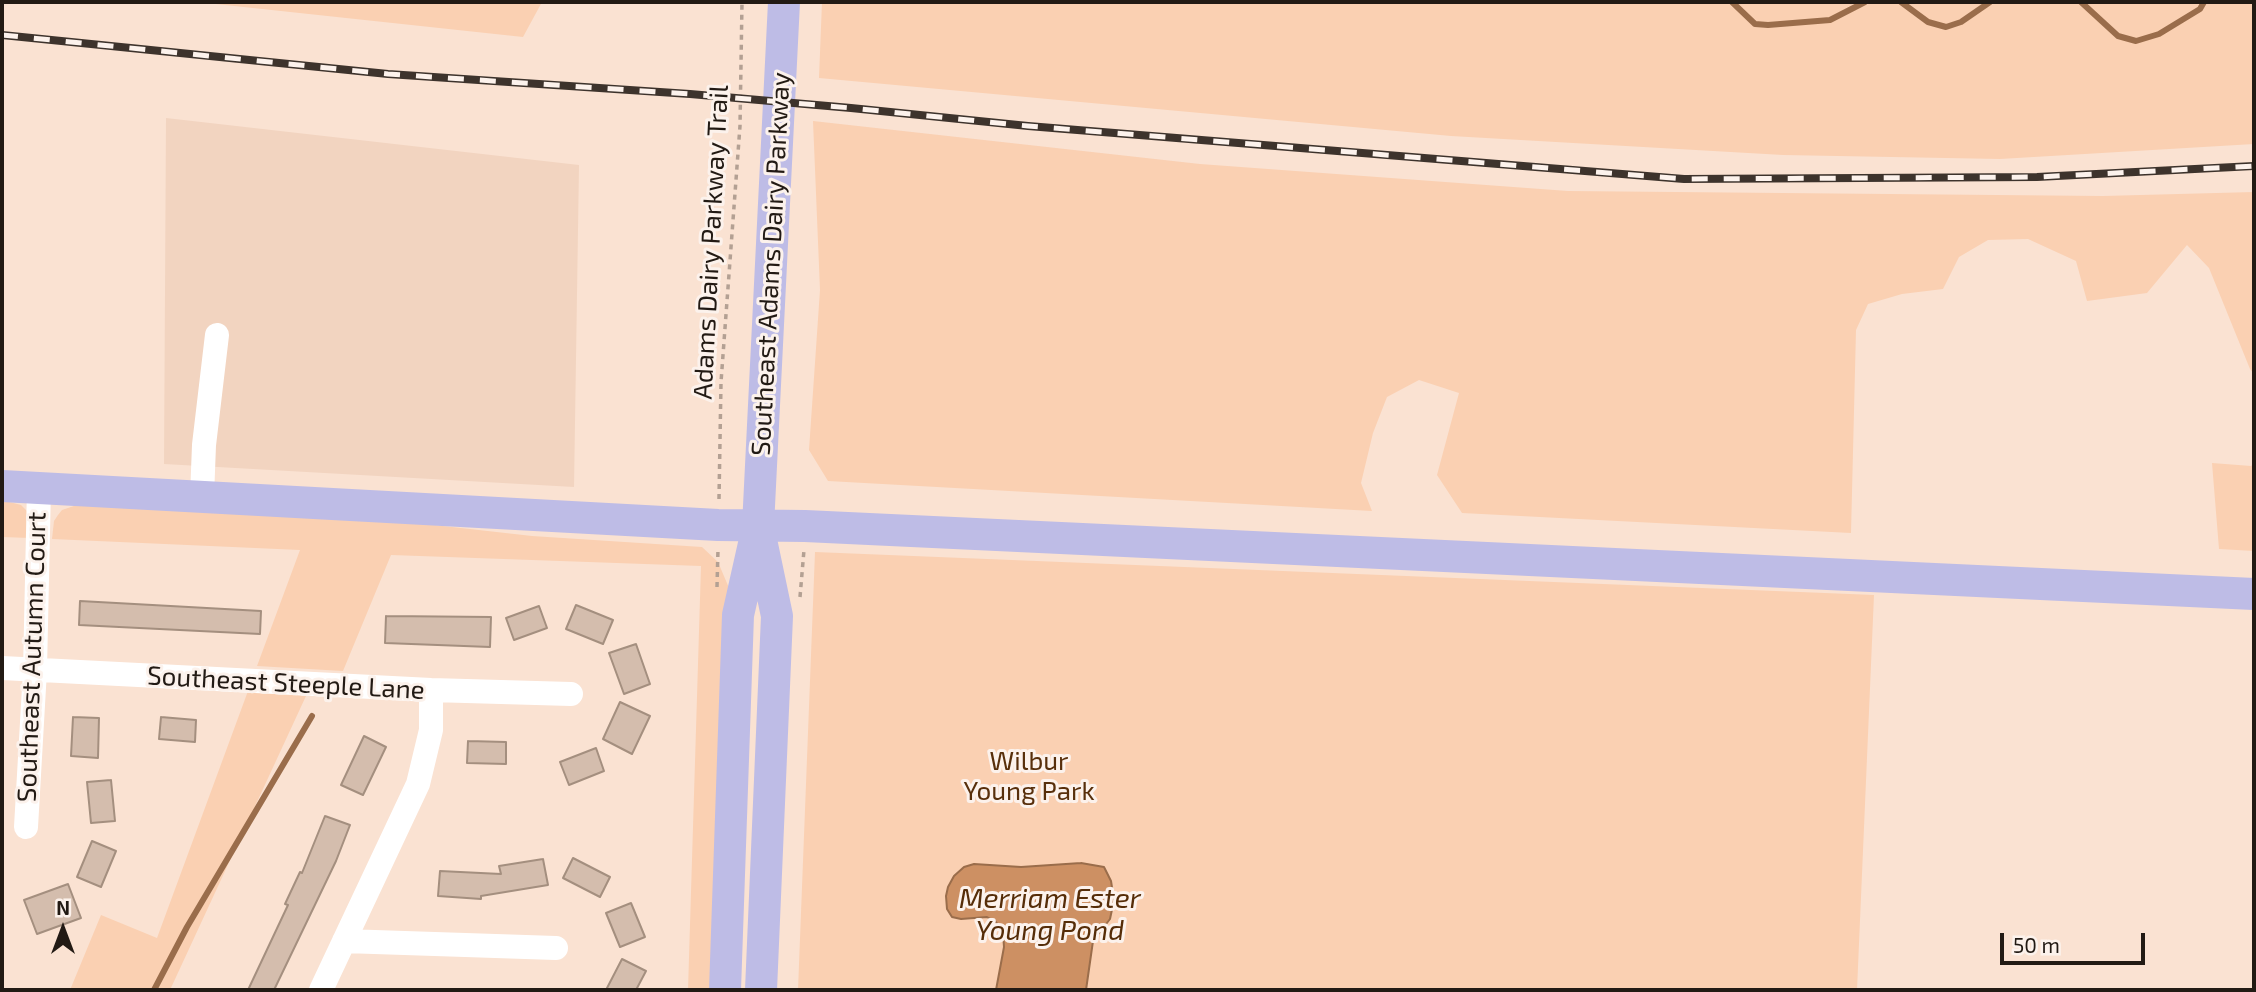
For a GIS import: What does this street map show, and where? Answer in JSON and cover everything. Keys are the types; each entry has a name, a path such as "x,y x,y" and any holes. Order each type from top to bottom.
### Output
{"main road":[{"name":"Southeast Adams Dairy Parkway","path":"725,990 738,615 758,526 784,2"},
{"path":"2,486 758,526 2254,594"},
{"name":"Southeast Adams Dairy Parkway","path":"758,526 777,616 761,990"}],"street":[{"path":"202,497 204,445 218,335"},
{"name":"Southeast Autumn Court","path":"26,827 35,670 39,488"},
{"name":"Southeast Steeple Lane","path":"2,668 431,690 571,694"},
{"path":"321,990 418,784 431,730 431,690"},
{"path":"344,941 556,948"}],"path":[{"name":"Adams Dairy Parkway Trail","path":"719,484 721,382 740,125 741,2"}],"shaded area":[{"path":"166,118 579,165 574,487 164,464"}],"green space":[{"path":"197,2 542,2 523,37"},
{"path":"822,2 2254,2 2254,144 2000,159 1783,155 1451,136 819,78"},
{"path":"813,121 1200,164 1568,191 2103,196 2254,192 2254,374 2209,268 2187,245 2147,293 2087,301 2076,261 2028,239 1988,240 1959,257 1943,289 1902,294 1868,304 1856,330 1851,533 1462,513 1437,475 1459,393 1419,380 1387,397 1373,433 1361,483 1372,511 828,481 809,450 820,290"},
{"path":"2212,463 2251,466 2254,463 2254,551 2219,549"},
{"path":"2,500 21,505 30,514 30,538 2,537"},
{"path":"77,505 381,519 532,536 702,547 718,562 729,588 716,990 688,990 701,566 391,555 343,671 257,666 300,550 52,539 54,521 58,515 62,510"},
{"name":"Wilbur Young Park","path":"815,552 1874,595 1857,990 798,990"},
{"path":"248,691 306,696 170,990 70,990 101,915 157,938"}],"water":[{"name":"Merriam Ester Young Pond","path":"1081,863 1104,867 1111,881 1114,900 1110,919 1093,941 1086,990 996,990 1004,947 1003,933 996,922 987,917 952,917 947,909 946,896 954,876 964,867 974,864 1021,867"}],"building":[{"path":"80,601 261,611 260,634 79,625"},
{"path":"576,605 613,620 603,644 566,629"},
{"path":"539,606 547,628 514,640 506,618"},
{"path":"386,616 491,617 490,647 385,643"},
{"path":"636,644 650,684 624,694 609,653"},
{"path":"620,702 650,716 632,754 603,739"},
{"path":"73,717 99,718 98,758 71,756"},
{"path":"161,717 196,720 195,742 159,739"},
{"path":"364,736 386,747 363,795 341,785"},
{"path":"468,741 506,742 506,764 467,763"},
{"path":"596,748 604,771 569,785 560,762"},
{"path":"111,780 115,821 91,823 87,782"},
{"path":"325,816 350,825 336,861 274,990 248,990 288,905 285,904 300,872 302,873"},
{"path":"92,841 116,851 101,887 77,877"},
{"path":"573,858 610,877 600,897 563,878"},
{"path":"543,859 548,885 481,896 481,899 438,896 440,871 501,874 499,866"},
{"path":"68,884 81,918 37,934 24,900"},
{"path":"631,903 645,937 620,947 606,913"},
{"path":"622,959 646,971 636,990 606,990"}],"waterway":[{"path":"1732,2 1755,24 1768,25 1830,20 1865,2"},
{"path":"1901,2 1928,22 1946,27 1961,22 1990,2"},
{"path":"2081,2 2118,36 2136,41 2159,34 2200,9 2204,2"},
{"path":"154,990 187,927 312,716"}],"railway":[{"path":"2,35 388,74 690,94 1028,126 1684,179 2037,177 2254,166"}]}
